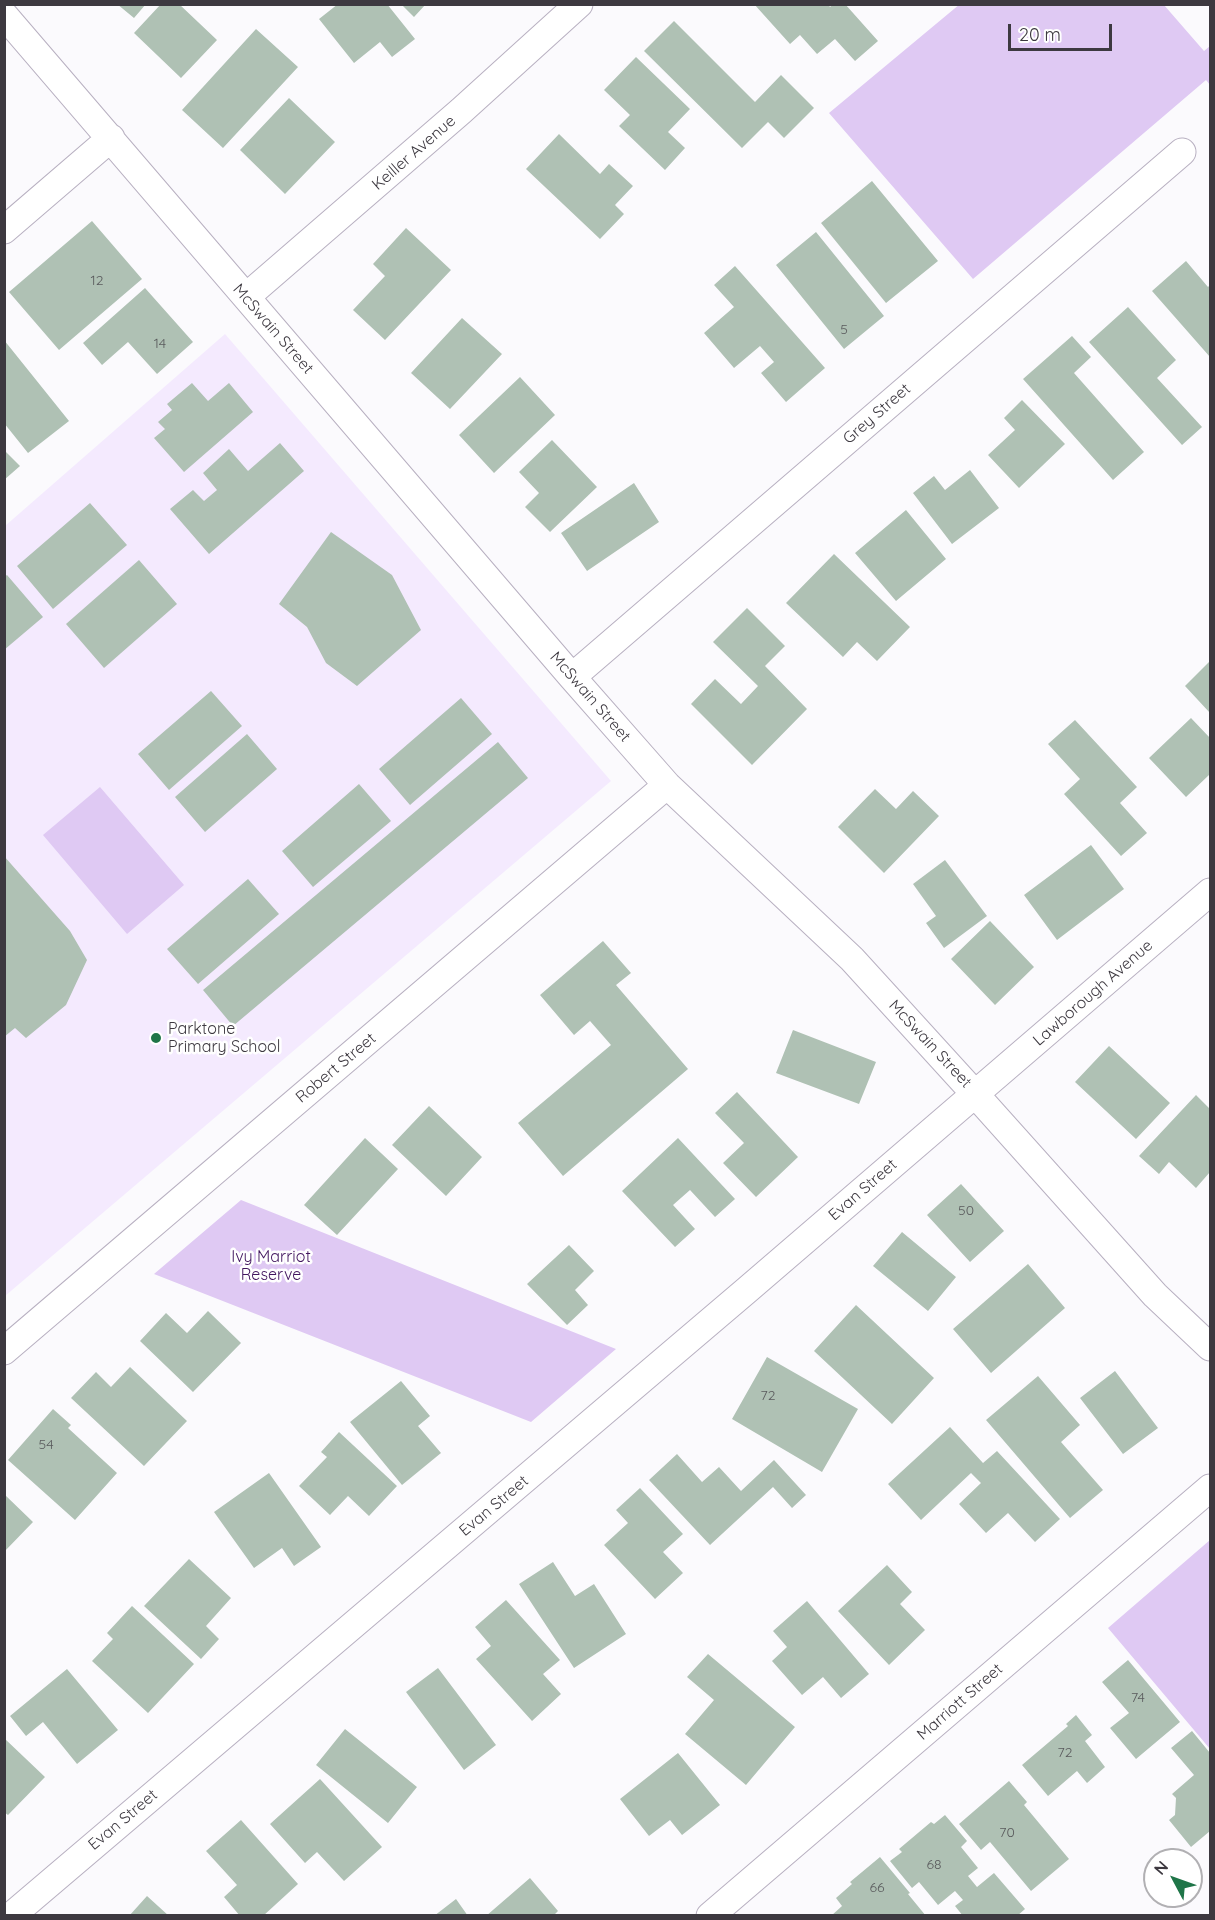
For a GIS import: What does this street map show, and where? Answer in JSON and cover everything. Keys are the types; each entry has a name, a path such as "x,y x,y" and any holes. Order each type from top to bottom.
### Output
{"street":[{"name":"Keiller Avenue","path":"246,297 461,111 579,4"},
{"name":"McSwain Street","path":"4,15 667,785 852,959 1155,1295 1210,1347"},
{"path":"4,230 111,138"},
{"name":"Grey Street","path":"572,676 1182,152"},
{"name":"Robert Street","path":"4,1351 667,785"},
{"name":"Lawborough Avenue","path":"975,1094 1210,892"},
{"name":"Evan Street","path":"10,1916 975,1094"},
{"name":"Marriott Street","path":"710,1916 1210,1488"}],"shaded area":[{"name":"Parktone Primary School","path":"225,334 611,781 5,1296 5,526"}],"green space":[{"path":"960,4 1164,5 1204,51 1210,46 1210,85 1206,80 973,279 829,113"},
{"path":"100,787 184,885 127,934 43,835"},
{"name":"Ivy Marriot Reserve","path":"241,1200 616,1349 531,1422 154,1274"},
{"path":"1210,1540 1210,1749 1108,1628"}],"building":[{"path":"117,4 146,4 134,18"},
{"path":"161,4 179,4 217,40 181,78 134,33"},
{"path":"338,4 387,4 415,39 392,57 380,42 354,63 319,19"},
{"path":"401,4 426,4 414,17"},
{"path":"754,4 828,4 830,7 833,4 845,4 878,41 855,61 835,39 817,54 800,35 790,44"},
{"path":"674,21 755,102 781,75 814,108 784,138 768,122 742,148 644,51"},
{"path":"256,29 298,67 223,148 182,110"},
{"path":"636,57 690,109 668,132 685,148 665,170 619,126 630,115 604,90"},
{"path":"289,98 335,142 285,194 240,150"},
{"path":"559,134 600,174 609,164 633,186 615,205 624,214 600,239 526,169"},
{"path":"872,181 938,261 886,303 821,223"},
{"path":"92,221 142,279 59,350 9,292"},
{"path":"406,228 451,270 385,340 353,310 385,276 373,264"},
{"path":"816,232 884,316 844,349 776,265"},
{"path":"1186,261 1208,287 1210,285 1210,357 1152,291"},
{"path":"735,266 825,368 786,402 761,373 774,362 760,346 734,368 704,333 734,307 714,285"},
{"path":"145,288 193,342 157,374 128,342 102,365 83,343"},
{"path":"1128,307 1176,360 1157,378 1202,427 1182,445 1089,342"},
{"path":"462,318 502,354 450,409 411,373"},
{"path":"1072,336 1091,357 1074,373 1144,452 1113,480 1023,379"},
{"path":"4,340 69,421 28,453 4,423"},
{"path":"520,377 555,415 494,473 459,435"},
{"path":"192,383 208,401 229,383 253,412 184,472 154,438 165,429 158,422 172,410 167,404"},
{"path":"1022,400 1065,444 1019,488 988,455 1015,430 1004,418"},
{"path":"552,440 597,487 550,532 525,507 539,493 519,472"},
{"path":"280,443 304,471 209,554 170,509 193,490 204,501 217,490 203,473 229,449 248,471"},
{"path":"4,450 20,466 4,480"},
{"path":"970,470 999,508 952,544 913,493 934,476 945,490"},
{"path":"634,483 659,522 587,571 561,533"},
{"path":"90,503 127,545 53,609 17,566"},
{"path":"906,510 946,559 896,601 855,553"},
{"path":"331,532 392,575 421,630 357,686 326,663 307,627 279,604"},
{"path":"834,554 910,627 877,661 857,642 843,657 786,603"},
{"path":"139,560 177,604 104,668 66,624"},
{"path":"7,575 43,617 4,650 4,577"},
{"path":"747,608 785,646 765,666 807,709 752,765 691,704 715,679 741,704 758,686 713,642"},
{"path":"1210,661 1210,713 1185,686"},
{"path":"211,691 242,726 169,790 138,754"},
{"path":"461,698 492,734 410,805 379,769"},
{"path":"1191,718 1210,738 1210,777 1209,775 1186,797 1149,758"},
{"path":"1075,720 1137,787 1120,803 1147,833 1121,856 1064,794 1080,779 1048,744"},
{"path":"247,734 277,769 205,832 175,797"},
{"path":"498,742 528,778 233,1026 203,990"},
{"path":"359,784 391,821 313,887 282,851"},
{"path":"875,789 896,809 913,791 939,816 884,873 838,827"},
{"path":"1091,845 1124,889 1057,940 1024,895"},
{"path":"4,856 70,931 87,960 66,1005 26,1038 15,1028 4,1037"},
{"path":"945,860 987,916 944,948 926,923 936,916 913,884"},
{"path":"248,879 279,914 198,984 167,949"},
{"path":"990,921 1034,967 995,1005 951,959"},
{"path":"603,941 631,973 616,985 688,1069 563,1176 518,1123 611,1045 590,1021 574,1035 540,995"},
{"path":"793,1030 876,1062 859,1104 776,1073"},
{"path":"1109,1046 1170,1103 1136,1139 1075,1082"},
{"path":"737,1092 798,1157 756,1197 723,1163 744,1143 715,1113"},
{"path":"1196,1095 1210,1109 1210,1172 1196,1188 1169,1162 1159,1174 1139,1156"},
{"path":"429,1106 482,1157 446,1196 392,1145"},
{"path":"365,1138 398,1169 337,1235 304,1205"},
{"path":"678,1138 735,1199 715,1217 690,1190 673,1205 695,1229 675,1247 622,1191"},
{"path":"961,1184 1004,1231 970,1262 927,1215"},
{"path":"902,1232 956,1277 928,1311 873,1266"},
{"path":"569,1245 594,1271 575,1290 588,1305 567,1325 527,1284"},
{"path":"1028,1264 1065,1308 991,1373 953,1329"},
{"path":"856,1305 934,1378 892,1424 814,1351"},
{"path":"208,1311 241,1343 193,1392 140,1341 166,1313 187,1333"},
{"path":"767,1357 858,1409 822,1472 732,1419"},
{"path":"130,1367 187,1421 144,1466 71,1398 96,1372 111,1387"},
{"path":"1115,1371 1158,1428 1123,1454 1080,1398"},
{"path":"1038,1376 1080,1425 1061,1442 1103,1490 1070,1518 986,1420"},
{"path":"401,1381 430,1416 418,1426 441,1453 402,1485 350,1422"},
{"path":"53,1409 71,1425 68,1428 117,1473 75,1520 8,1460"},
{"path":"950,1427 983,1463 997,1451 1060,1519 1035,1542 1008,1513 986,1533 959,1504 981,1483 971,1473 921,1520 888,1484"},
{"path":"339,1432 397,1486 369,1516 348,1496 330,1515 299,1486 327,1457 321,1452"},
{"path":"677,1454 702,1482 719,1467 741,1491 774,1460 806,1495 792,1508 773,1487 710,1545 649,1480"},
{"path":"269,1473 321,1547 294,1566 282,1548 254,1568 214,1512"},
{"path":"640,1488 683,1534 663,1552 683,1573 655,1599 604,1545 628,1523 616,1510"},
{"path":"4,1494 33,1522 4,1552"},
{"path":"189,1559 231,1598 206,1626 219,1639 201,1659 144,1606"},
{"path":"553,1562 575,1596 594,1584 626,1634 574,1668 519,1584"},
{"path":"887,1565 912,1592 900,1604 925,1630 889,1665 838,1611"},
{"path":"506,1600 560,1660 543,1674 561,1694 532,1721 476,1659 491,1646 475,1627"},
{"path":"807,1601 869,1674 841,1698 823,1677 802,1695 772,1661 787,1647 773,1631"},
{"path":"132,1606 194,1664 148,1713 92,1661 113,1639 107,1633"},
{"path":"708,1654 795,1727 746,1785 685,1734 714,1700 687,1677"},
{"path":"1128,1660 1180,1722 1136,1759 1110,1728 1129,1713 1102,1682"},
{"path":"438,1668 496,1745 464,1770 406,1692"},
{"path":"67,1669 118,1730 77,1764 43,1722 26,1736 10,1716"},
{"path":"1076,1715 1092,1735 1085,1741 1105,1767 1087,1783 1077,1771 1048,1796 1022,1765 1068,1726 1066,1724"},
{"path":"345,1729 417,1787 388,1823 316,1765"},
{"path":"1192,1731 1210,1753 1210,1831 1191,1847 1169,1820 1175,1815 1176,1798 1172,1794 1194,1775 1171,1748"},
{"path":"4,1738 45,1777 8,1815 4,1812"},
{"path":"678,1753 720,1805 682,1835 670,1820 649,1836 620,1799"},
{"path":"320,1779 382,1847 344,1881 317,1852 305,1863 270,1824"},
{"path":"1009,1781 1027,1802 1024,1805 1069,1859 1031,1891 990,1842 981,1850 959,1824"},
{"path":"945,1815 967,1841 961,1847 978,1868 968,1876 977,1887 994,1873 1025,1909 1017,1916 963,1916 955,1906 963,1900 955,1891 938,1905 919,1882 912,1888 890,1861 902,1852 899,1849 931,1822 934,1824"},
{"path":"241,1820 298,1884 263,1916 240,1916 224,1897 237,1885 206,1851"},
{"path":"880,1857 926,1916 831,1916 842,1906 836,1898 852,1884 850,1882"},
{"path":"530,1878 558,1911 553,1916 486,1916"},
{"path":"147,1896 169,1916 129,1916"},
{"path":"456,1899 468,1916 434,1916"}],"place":[{"name":"Parktone Primary School","path":"156,1038"}]}
